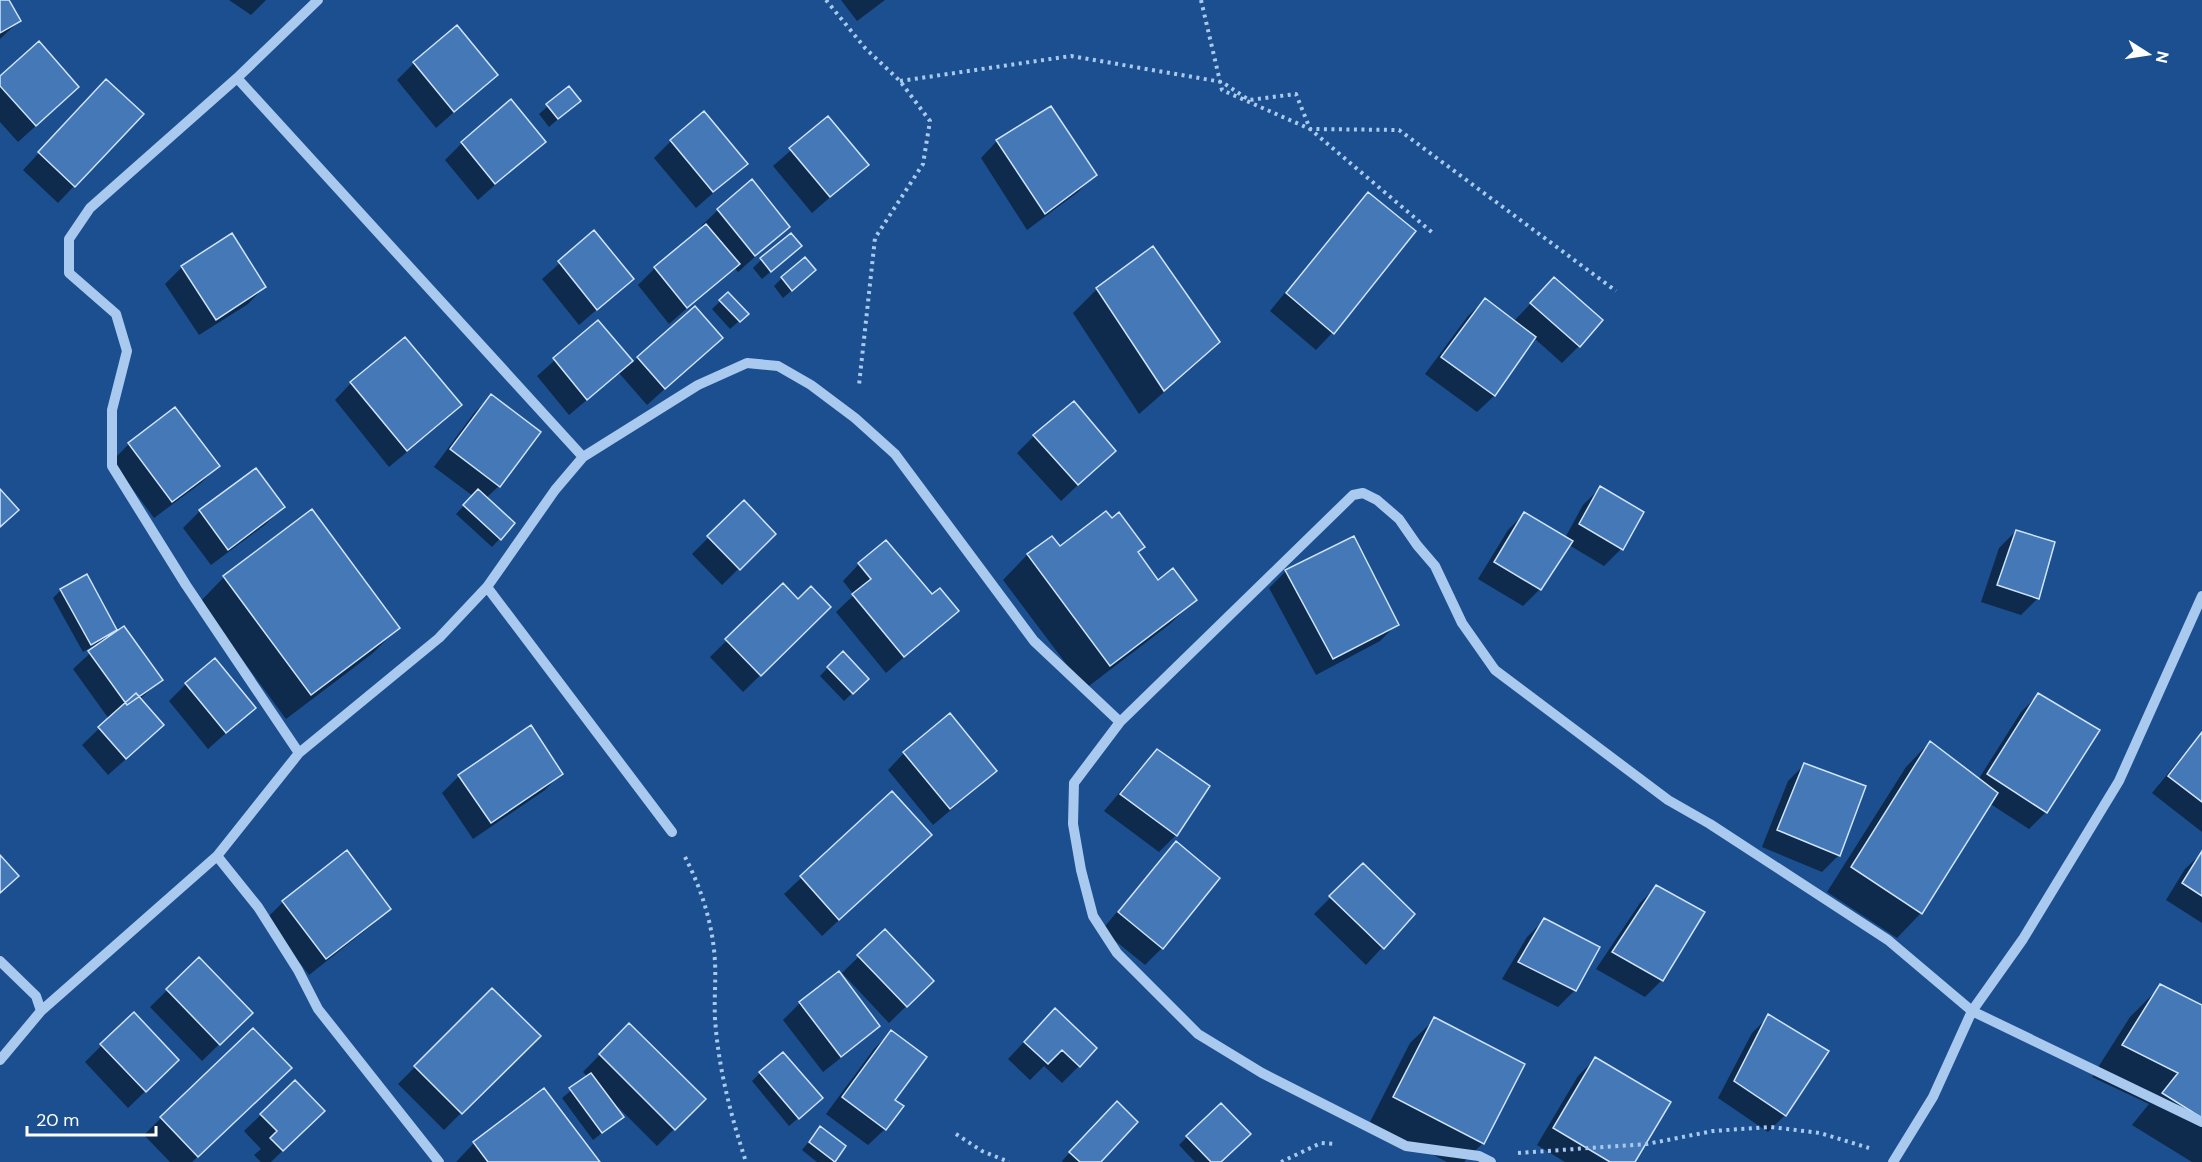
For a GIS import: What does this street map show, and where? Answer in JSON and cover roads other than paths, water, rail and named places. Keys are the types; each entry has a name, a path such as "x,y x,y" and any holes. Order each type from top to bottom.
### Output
{"street":[{"path":"299,753 186,585 112,466 112,410 127,351 116,314 69,273 69,239 90,208 237,78 318,0"},
{"path":"237,78 583,457"},
{"path":"0,1060 41,1011 217,856 299,753 439,638 487,586 555,490 583,457 698,385 747,363 778,366 811,385 855,418 895,454 1034,641 1120,722"},
{"path":"1491,1162 1479,1156 1406,1146 1262,1073 1198,1034 1118,953 1093,916 1081,870 1074,824 1074,783 1120,722 1353,495 1363,494 1377,500 1399,519 1417,545 1436,566 1462,623 1495,670 1668,800 1710,824 1888,940 1972,1011 2202,1122"},
{"path":"487,586 672,832"},
{"path":"1894,1159 1933,1098 1972,1011 2023,939 2119,781 2202,596"},
{"path":"217,856 258,907 298,970 318,1010 439,1162"},
{"path":"0,961 36,996 41,1011"}]}
